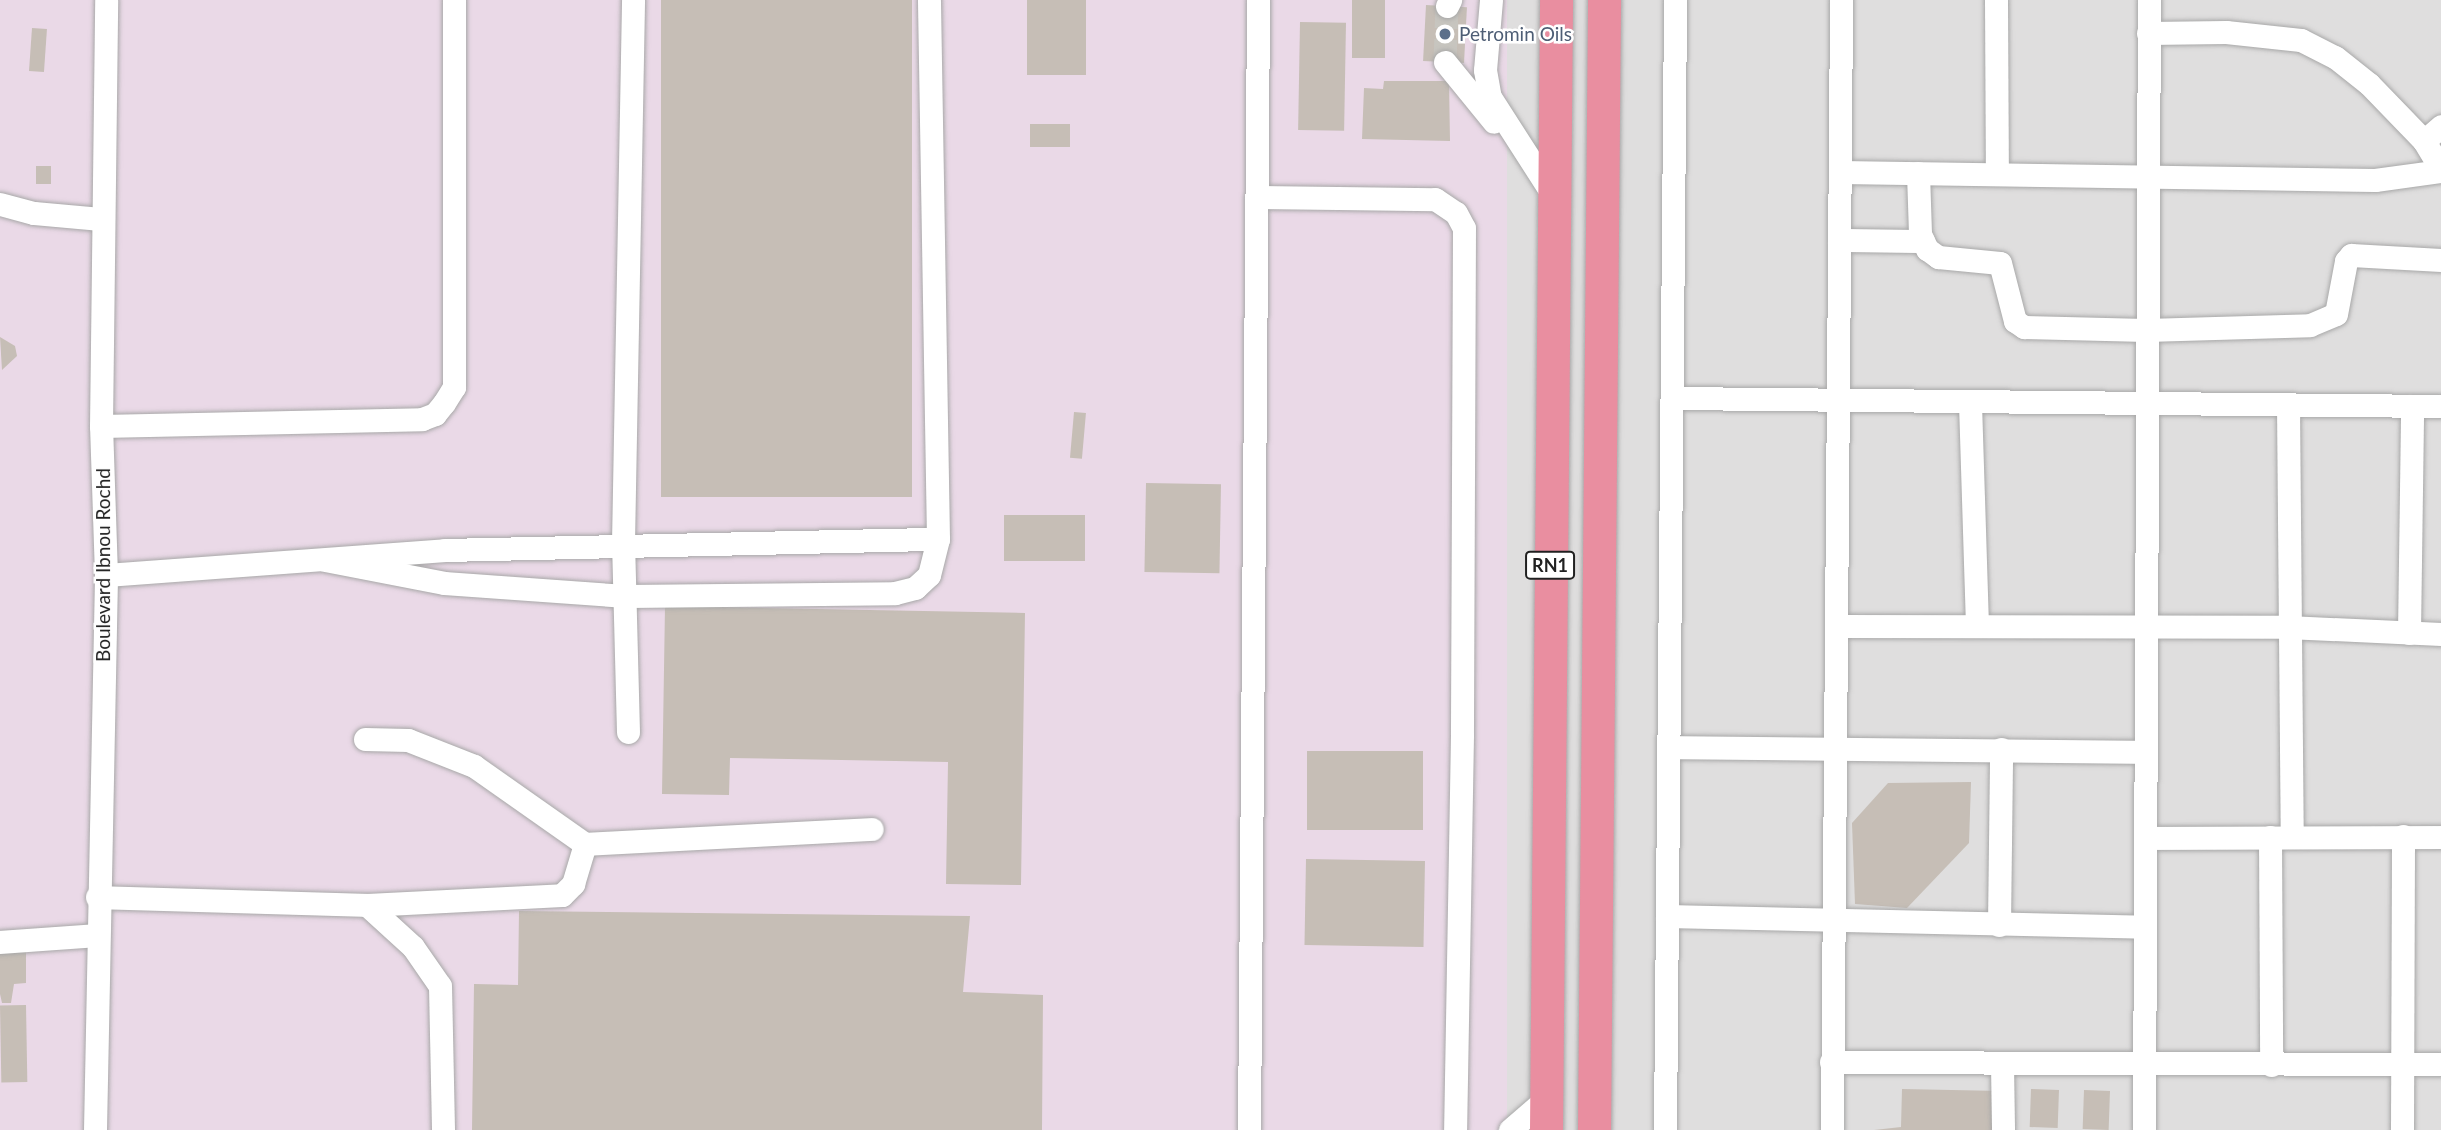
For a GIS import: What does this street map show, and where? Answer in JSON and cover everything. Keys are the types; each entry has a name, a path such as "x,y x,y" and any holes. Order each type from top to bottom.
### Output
{"highway":[{"name":"RN1","path":"1546,1114 1556,0"},
{"name":"RN1","path":"1594,1130 1604,0"}],"street":[{"name":"Boulevard Ibnou Rochd","path":"95,1130 97,897 106,575 101,426 101,219 106,0"},
{"path":"101,426 422,419 435,414 454,387 454,0"},
{"path":"628,732 627,596 623,543 634,0"},
{"path":"325,560 444,583 627,596 895,593 915,588 929,575 939,539 929,0"},
{"path":"1249,1130 1259,197 1258,0"},
{"path":"1492,0 1485,70 1490,97 1520,149"},
{"path":"1665,1130 1674,398 1675,0"},
{"path":"1832,1130 1842,0"},
{"path":"1996,0 1997,174"},
{"path":"2144,1130 2149,0"},
{"path":"1840,172 2375,180 2441,170 2433,133 2335,57 2301,40 2227,32 2148,33"},
{"path":"1445,62 1520,149 1553,195"},
{"path":"1918,173 1923,241 1938,257 2000,264 2015,321 2024,327 2146,330 2327,322 2340,307 2346,261 2351,255 2441,260"},
{"path":"1259,197 1435,199 1456,213 1464,228 1462,735 1455,1130"},
{"path":"0,204 34,213 101,219"},
{"path":"1839,240 1923,241"},
{"path":"1674,398 2441,406"},
{"path":"1970,403 1977,624"},
{"path":"2271,1065 2287,627 2288,405"},
{"path":"2409,634 2412,406"},
{"path":"106,575 623,543 939,539"},
{"path":"1836,626 1977,624 2146,628 2287,627 2441,634"},
{"path":"365,739 408,740 474,766 585,844 872,829"},
{"path":"1669,747 2145,752"},
{"path":"1999,925 2001,749"},
{"path":"2402,1130 2403,836"},
{"path":"2146,838 2441,837"},
{"path":"97,897 367,905 562,895 572,884 585,844"},
{"path":"367,905 413,947 440,986 443,1130"},
{"path":"1667,916 2144,927"},
{"path":"0,942 97,935"},
{"path":"1831,1062 2144,1067 2441,1064"},
{"path":"2002,1064 2003,1130"},
{"path":"1510,1130 1546,1114"}],"shaded area":[{"path":"0,0 1507,0 1507,1130 0,1130"},
{"path":"1507,0 2441,0 2441,1130 1507,1130"}],"building":[{"path":"661,0 912,0 912,497 661,497"},
{"path":"1027,0 1086,0 1086,75 1027,75"},
{"path":"1352,0 1385,0 1385,58 1352,58"},
{"name":"Petromin Oils","path":"1426,5 1467,7 1464,63 1423,61"},
{"path":"1300,22 1346,23 1344,131 1298,130"},
{"path":"32,28 47,29 44,72 29,71"},
{"path":"1384,81 1449,81 1450,141 1362,139 1364,88 1383,89"},
{"path":"1030,124 1070,124 1070,147 1030,147"},
{"path":"36,166 51,166 51,184 36,184"},
{"path":"0,337 15,346 17,356 2,370"},
{"path":"1074,412 1086,413 1082,459 1070,458"},
{"path":"1146,483 1221,484 1219,573 1144,572"},
{"path":"1004,515 1085,515 1085,561 1004,561"},
{"path":"665,606 1025,613 1021,885 946,884 948,762 730,758 729,795 662,794"},
{"path":"1307,751 1423,751 1423,830 1307,830"},
{"path":"1971,782 1969,843 1907,908 1855,904 1852,823 1888,783"},
{"path":"1306,859 1425,861 1423,947 1304,945"},
{"path":"519,911 970,916 963,992 1043,995 1042,1130 472,1130 474,984 518,985"},
{"path":"0,946 26,952 26,983 14,984 11,1003 2,1003 0,994"},
{"path":"0,1005 26,1005 27,1082 1,1082"},
{"path":"1902,1089 2001,1091 2000,1130 1874,1130 1901,1127"},
{"path":"2031,1089 2059,1090 2058,1128 2030,1127"},
{"path":"2084,1090 2110,1091 2109,1130 2083,1129"}],"tunnel":[{"path":"1445,62 1447,6"}],"place":[{"name":"Petromin Oils","path":"1445,34"}]}
